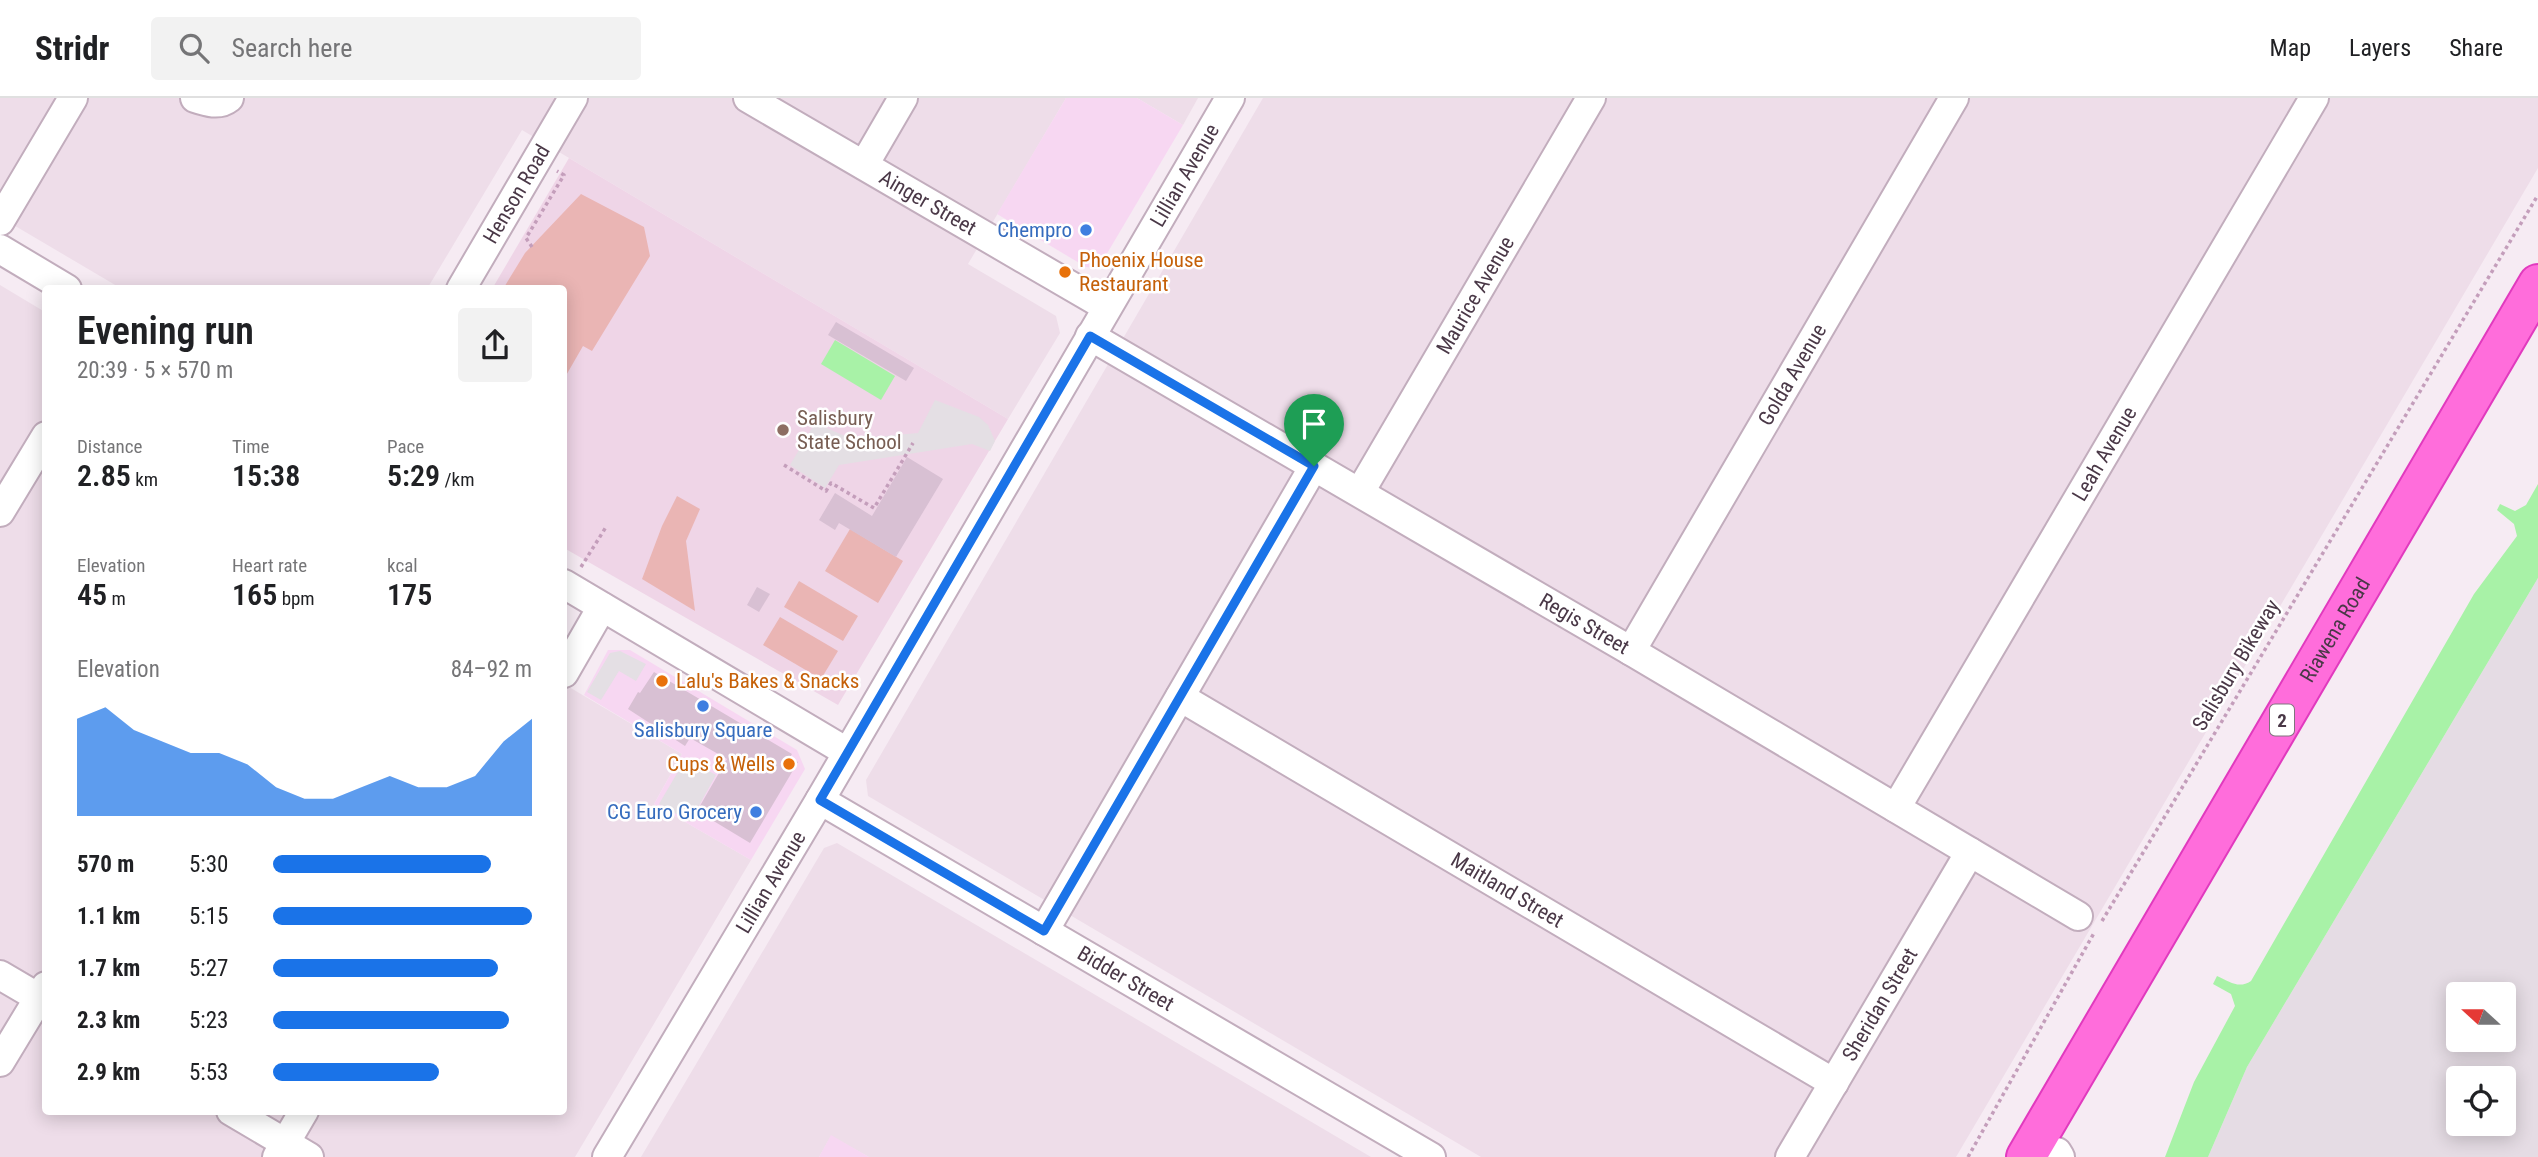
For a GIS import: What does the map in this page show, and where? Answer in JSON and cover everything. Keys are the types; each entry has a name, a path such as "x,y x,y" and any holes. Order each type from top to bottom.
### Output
{"highway":[{"name":"Riawena Road","path":"2050,1156 2538,284"},
{"name":"Riawena Road","path":"2050,1156 2538,329"}],"street":[{"path":"0,221 73,98"},
{"path":"195,98 209,103 227,100"},
{"name":"Henson Road","path":"463,285 573,98"},
{"name":"Ainger Street","path":"748,98 1107,307"},
{"path":"864,165 903,98"},
{"name":"Lillian Avenue","path":"607,1157 820,800 1230,98"},
{"name":"Maurice Avenue","path":"1360,492 1591,98"},
{"name":"Golda Avenue","path":"1631,651 1954,98"},
{"name":"Leah Avenue","path":"1896,808 2314,98"},
{"path":"0,249 61,285"},
{"name":"Regis Street","path":"1090,336 2078,915"},
{"path":"0,512 42,443"},
{"path":"1044,931 1314,466"},
{"path":"573,576 602,607 847,752"},
{"path":"567,668 602,607"},
{"name":"Maitland Street","path":"1180,697 1834,1083"},
{"name":"Bidder Street","path":"820,800 1431,1157"},
{"name":"Sheridan Street","path":"1790,1157 1970,852"},
{"path":"0,975 42,995"},
{"path":"0,1062 42,997"},
{"path":"237,1115 291,1152 303,1115"}],"path":[{"path":"531,247 526,239 564,175 557,172"},
{"name":"Salisbury Bikeway","path":"1968,1157 2098,927 2538,195"},
{"path":"785,465 826,491 831,483 874,508 913,443"},
{"path":"573,576 606,527"}],"shaded area":[{"path":"0,98 1066,98 968,264 1056,316 1060,333 1008,419 522,130 429,285 115,285 0,217"},
{"path":"1066,98 1137,98 1183,125 1102,262 1093,268 1086,267 997,214"},
{"path":"1137,98 1198,98 1183,125"},
{"path":"1263,98 2538,98 2538,168 1956,1157 1481,1157 868,796 866,780"},
{"name":"Salisbury State School","path":"569,158 1008,419 838,705 567,550 567,285 494,285"},
{"path":"581,194 644,227 650,256 592,351 583,346 567,374 567,285 505,285 525,253"},
{"path":"0,285 42,310 42,1115 567,1115 567,686 682,754 654,804 751,860 575,1157 0,1157"},
{"path":"835,340 895,376 881,400 821,364"},
{"path":"935,400 979,417 988,425 995,441 990,451 972,444 839,465 825,488 790,465 815,423 852,439 918,433"},
{"path":"2538,484 2538,578 2247,1067 2208,1157 2165,1157 2194,1082 2235,1006 2231,994 2213,984 2217,976 2238,985 2251,981 2474,594 2517,536 2514,524 2497,510 2500,504 2515,511 2526,505"},
{"path":"677,496 700,509 686,541 695,611 642,579 662,526"},
{"path":"850,529 903,561 878,603 825,571"},
{"path":"2538,578 2538,1157 2208,1157 2247,1067"},
{"path":"799,581 858,616 843,641 784,607"},
{"path":"780,617 838,651 821,679 763,645"},
{"path":"608,650 630,650 797,750 805,769 751,860 654,804 682,754 584,695"},
{"path":"620,651 646,664 636,681 619,671 601,700 587,692 610,653"},
{"path":"686,758 716,775 690,822 659,804"},
{"path":"837,843 1371,1157 869,1157 831,1136 819,1157 641,1157 824,848"},
{"path":"831,1135 869,1157 819,1157"}],"building":[{"path":"836,322 914,368 906,381 828,335"},
{"path":"907,457 943,479 896,557 839,523 835,530 819,520 835,493 872,516"},
{"path":"757,587 770,594 759,612 747,605"},
{"path":"654,672 792,754 790,757 798,762 750,843 697,811 727,759 690,738 685,746 628,709"}],"place":[{"name":"Chempro","path":"1086,230"},
{"name":"Phoenix House Restaurant","path":"1065,272"},
{"name":"Salisbury State School","path":"783,430"},
{"name":"Lalu's Bakes & Snacks","path":"662,681"},
{"name":"Salisbury Square","path":"703,706"},
{"name":"Cups & Wells","path":"789,764"},
{"name":"CG Euro Grocery","path":"756,812"}],"route":[{"path":"1090,336 1314,466 1044,931 820,800 1090,336"}]}
